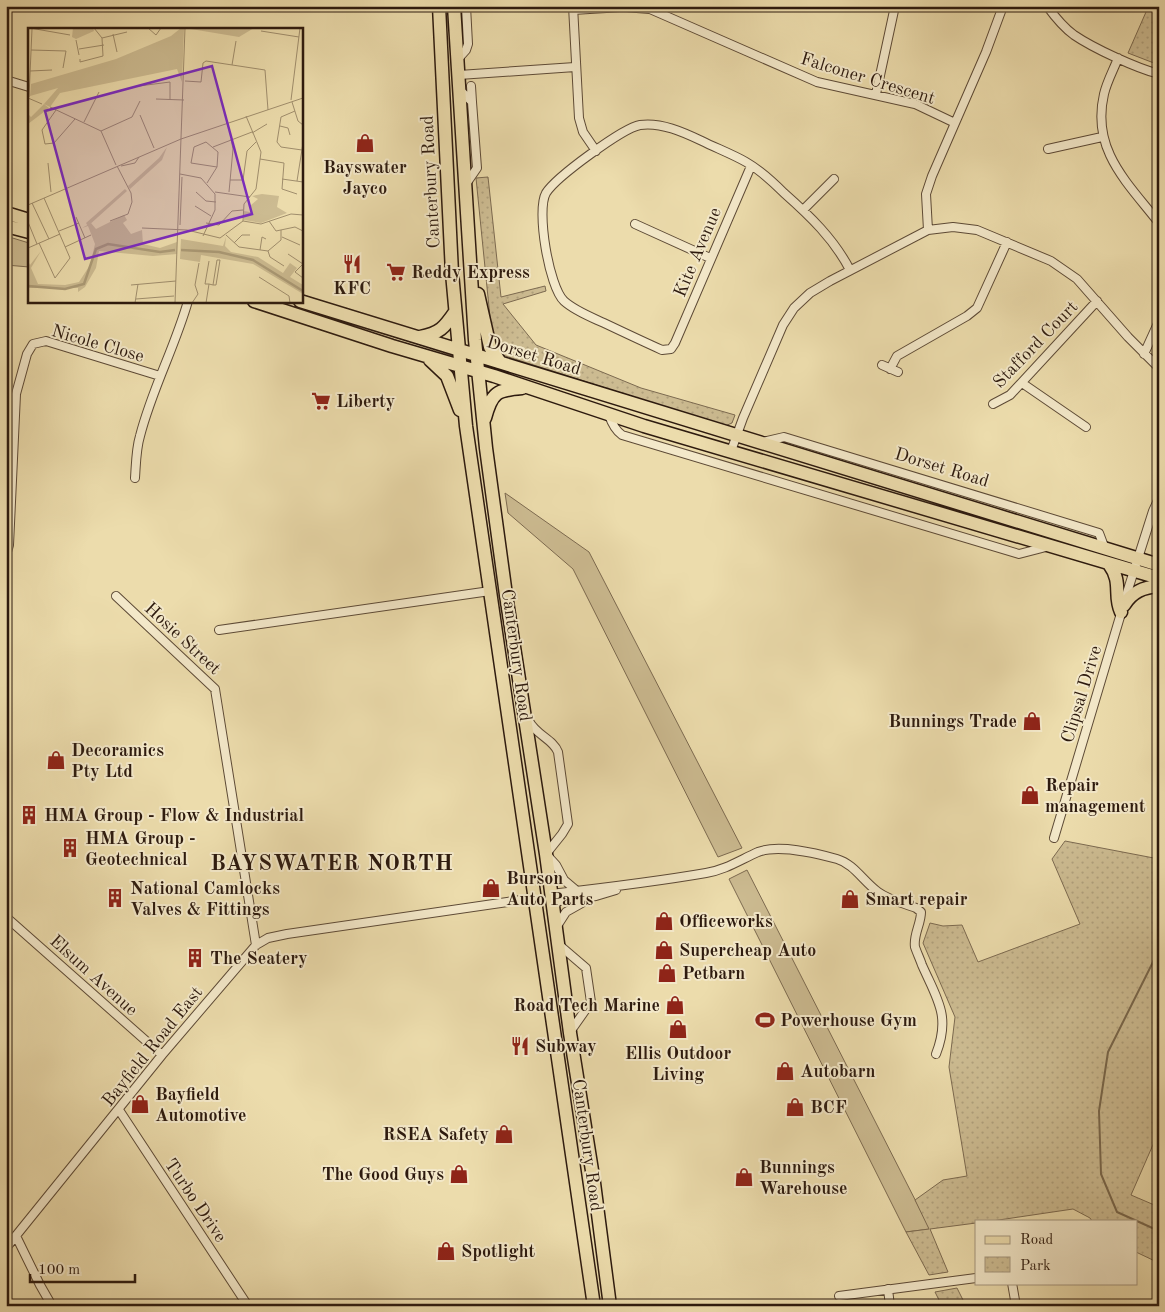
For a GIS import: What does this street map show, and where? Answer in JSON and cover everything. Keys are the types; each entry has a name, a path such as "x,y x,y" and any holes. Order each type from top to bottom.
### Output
{"main road":[{"name":"Canterbury Road","path":"439,6 455,312 466,426 594,1306"},
{"name":"Canterbury Road","path":"454,6 459,75 466,89 466,184 477,371 506,595 546,854 610,1306"},
{"path":"443,76 459,75"},
{"path":"6,213 28,220"},
{"path":"6,226 28,232"},
{"path":"469,255 490,346 500,362"},
{"name":"Dorset Road","path":"257,302 527,387 609,415 1109,564 1159,565"},
{"name":"Dorset Road","path":"302,302 1105,550 1159,578"},
{"path":"420,338 444,328 455,312"},
{"path":"427,357 447,376 466,426"},
{"path":"484,422 488,407 502,390 527,387"},
{"path":"1109,564 1117,578 1118,606 1122,609 1128,599 1137,591 1159,586"},
{"path":"504,690 520,688"},
{"path":"535,898 552,898"},
{"path":"573,1165 590,1158"}],"street":[{"name":"Canterbury Road","path":"458,59 466,50 468,44 466,6"},
{"path":"876,94 895,6"},
{"path":"928,230 926,194 932,176 986,52 1003,6"},
{"path":"1047,6 1056,18 1074,35 1118,58 1159,74"},
{"name":"Falconer Crescent","path":"573,8 623,7 650,10 818,82 915,104 955,123"},
{"path":"573,8 579,118 583,132 596,151 631,127 650,124 668,127 686,134 751,166 776,186 803,210 834,243 850,270"},
{"path":"1118,58 1104,92 1101,114 1102,137 1109,156 1159,223"},
{"path":"459,75 576,67"},
{"path":"6,80 28,87"},
{"name":"Canterbury Road","path":"466,89 472,102 477,168 466,184"},
{"path":"1048,149 1102,137"},
{"name":"Kite Avenue","path":"596,151 558,179 546,193 543,202 542,212 546,250 554,284 564,301 580,312 662,350 671,349 675,343 751,166"},
{"path":"803,210 834,179"},
{"path":"635,224 710,258"},
{"path":"731,451 787,318 802,300 810,293 850,270 928,230 942,227 978,230 1051,260 1077,279 1144,354 1159,368"},
{"path":"890,369 897,356 967,316 977,308 1008,242"},
{"name":"Stafford Court","path":"993,404 1005,399 1022,383 1097,301"},
{"path":"135,478 139,437 160,376 183,320 188,302"},
{"path":"1144,354 1159,321"},
{"name":"Nicole Close","path":"6,555 9,545 16,394 27,354 33,344 46,341 160,376"},
{"path":"882,365 898,372"},
{"path":"1022,383 1086,428"},
{"path":"609,415 611,423 622,435 1020,554 1048,546"},
{"path":"841,484 851,502"},
{"name":"Clipsal Drive","path":"1054,838 1152,511 1159,498"},
{"path":"219,630 490,591"},
{"name":"Hosie Street","path":"116,596 215,689 256,945"},
{"path":"523,708 533,729 555,746 560,758 568,824 546,854 556,865 564,880 577,891"},
{"path":"552,898 577,891 620,887 714,872 760,852 775,849 792,850 845,862 881,894 916,908 921,912 915,946 941,1009 943,1020 941,1038 936,1054"},
{"path":"556,927 566,912 596,896 620,887"},
{"path":"552,898 596,896"},
{"name":"Bayfield Road East","path":"6,1248 162,1055 256,945 268,938 287,934 535,898"},
{"name":"Elsum Avenue","path":"6,917 162,1055"},
{"path":"558,944 586,968 591,998 589,1007 570,1032"},
{"name":"Turbo Drive","path":"119,1110 248,1306"},
{"path":"16,1236 52,1306"},
{"path":"839,1296 975,1278"},
{"path":"1012,1284 1016,1306"},
{"path":"888,1289 890,1306"}],"green space":[{"path":"1133,6 1159,6 1159,65 1128,53 1146,12"},
{"path":"488,177 501,297 545,286 546,291 503,304 536,345 641,388 735,415 732,423 725,426 499,354 492,337 476,178"},
{"path":"6,236 28,243 28,267 6,265"},
{"path":"505,493 589,552 742,848 718,857 573,569 508,513"},
{"path":"1065,841 1159,859 1159,1131 1131,1195 1159,1207 1159,1263 1138,1253 1138,1220 1091,1220 1073,1209 999,1220 975,1220 975,1223 930,1229 948,1272 929,1275 906,1232 929,1229 915,1200 943,1180 967,1176 949,1067 955,1017 923,943 930,923 943,926 962,925 978,962 1080,924 1052,859"},
{"path":"747,870 930,1229 906,1232 729,879"},
{"path":"957,1288 966,1306 942,1306 935,1292"}],"waterway":[{"path":"1135,1220 1117,1212 1101,1174 1099,1111 1108,1052 1159,950"},
{"path":"1138,1222 1159,1231"}],"place":[{"name":"Bayswater Jayco","path":"365,143"},
{"name":"KFC","path":"352,264"},
{"name":"Reddy Express","path":"396,272"},
{"name":"Liberty","path":"321,401"},
{"name":"Bunnings Trade","path":"1032,721"},
{"name":"Decoramics Pty Ltd","path":"56,760"},
{"name":"Repair management","path":"1030,795"},
{"name":"HMA Group - Flow & Industrial","path":"29,815"},
{"name":"HMA Group - Geotechnical","path":"70,848"},
{"name":"Burson Auto Parts","path":"491,888"},
{"name":"National Camlocks Valves & Fittings","path":"115,898"},
{"name":"Smart repair","path":"850,899"},
{"name":"Officeworks","path":"664,921"},
{"name":"Supercheap Auto","path":"664,950"},
{"name":"The Seatery","path":"195,958"},
{"name":"Petbarn","path":"667,973"},
{"name":"Road Tech Marine","path":"675,1005"},
{"name":"Powerhouse Gym","path":"765,1020"},
{"name":"Ellis Outdoor Living","path":"678,1029"},
{"name":"Subway","path":"520,1046"},
{"name":"Autobarn","path":"785,1071"},
{"name":"Bayfield Automotive","path":"140,1104"},
{"name":"BCF","path":"795,1107"},
{"name":"RSEA Safety","path":"504,1134"},
{"name":"The Good Guys","path":"459,1174"},
{"name":"Bunnings Warehouse","path":"744,1177"},
{"name":"Spotlight","path":"446,1251"}],"district":[{"name":"BAYSWATER NORTH","path":"332,862"}]}
